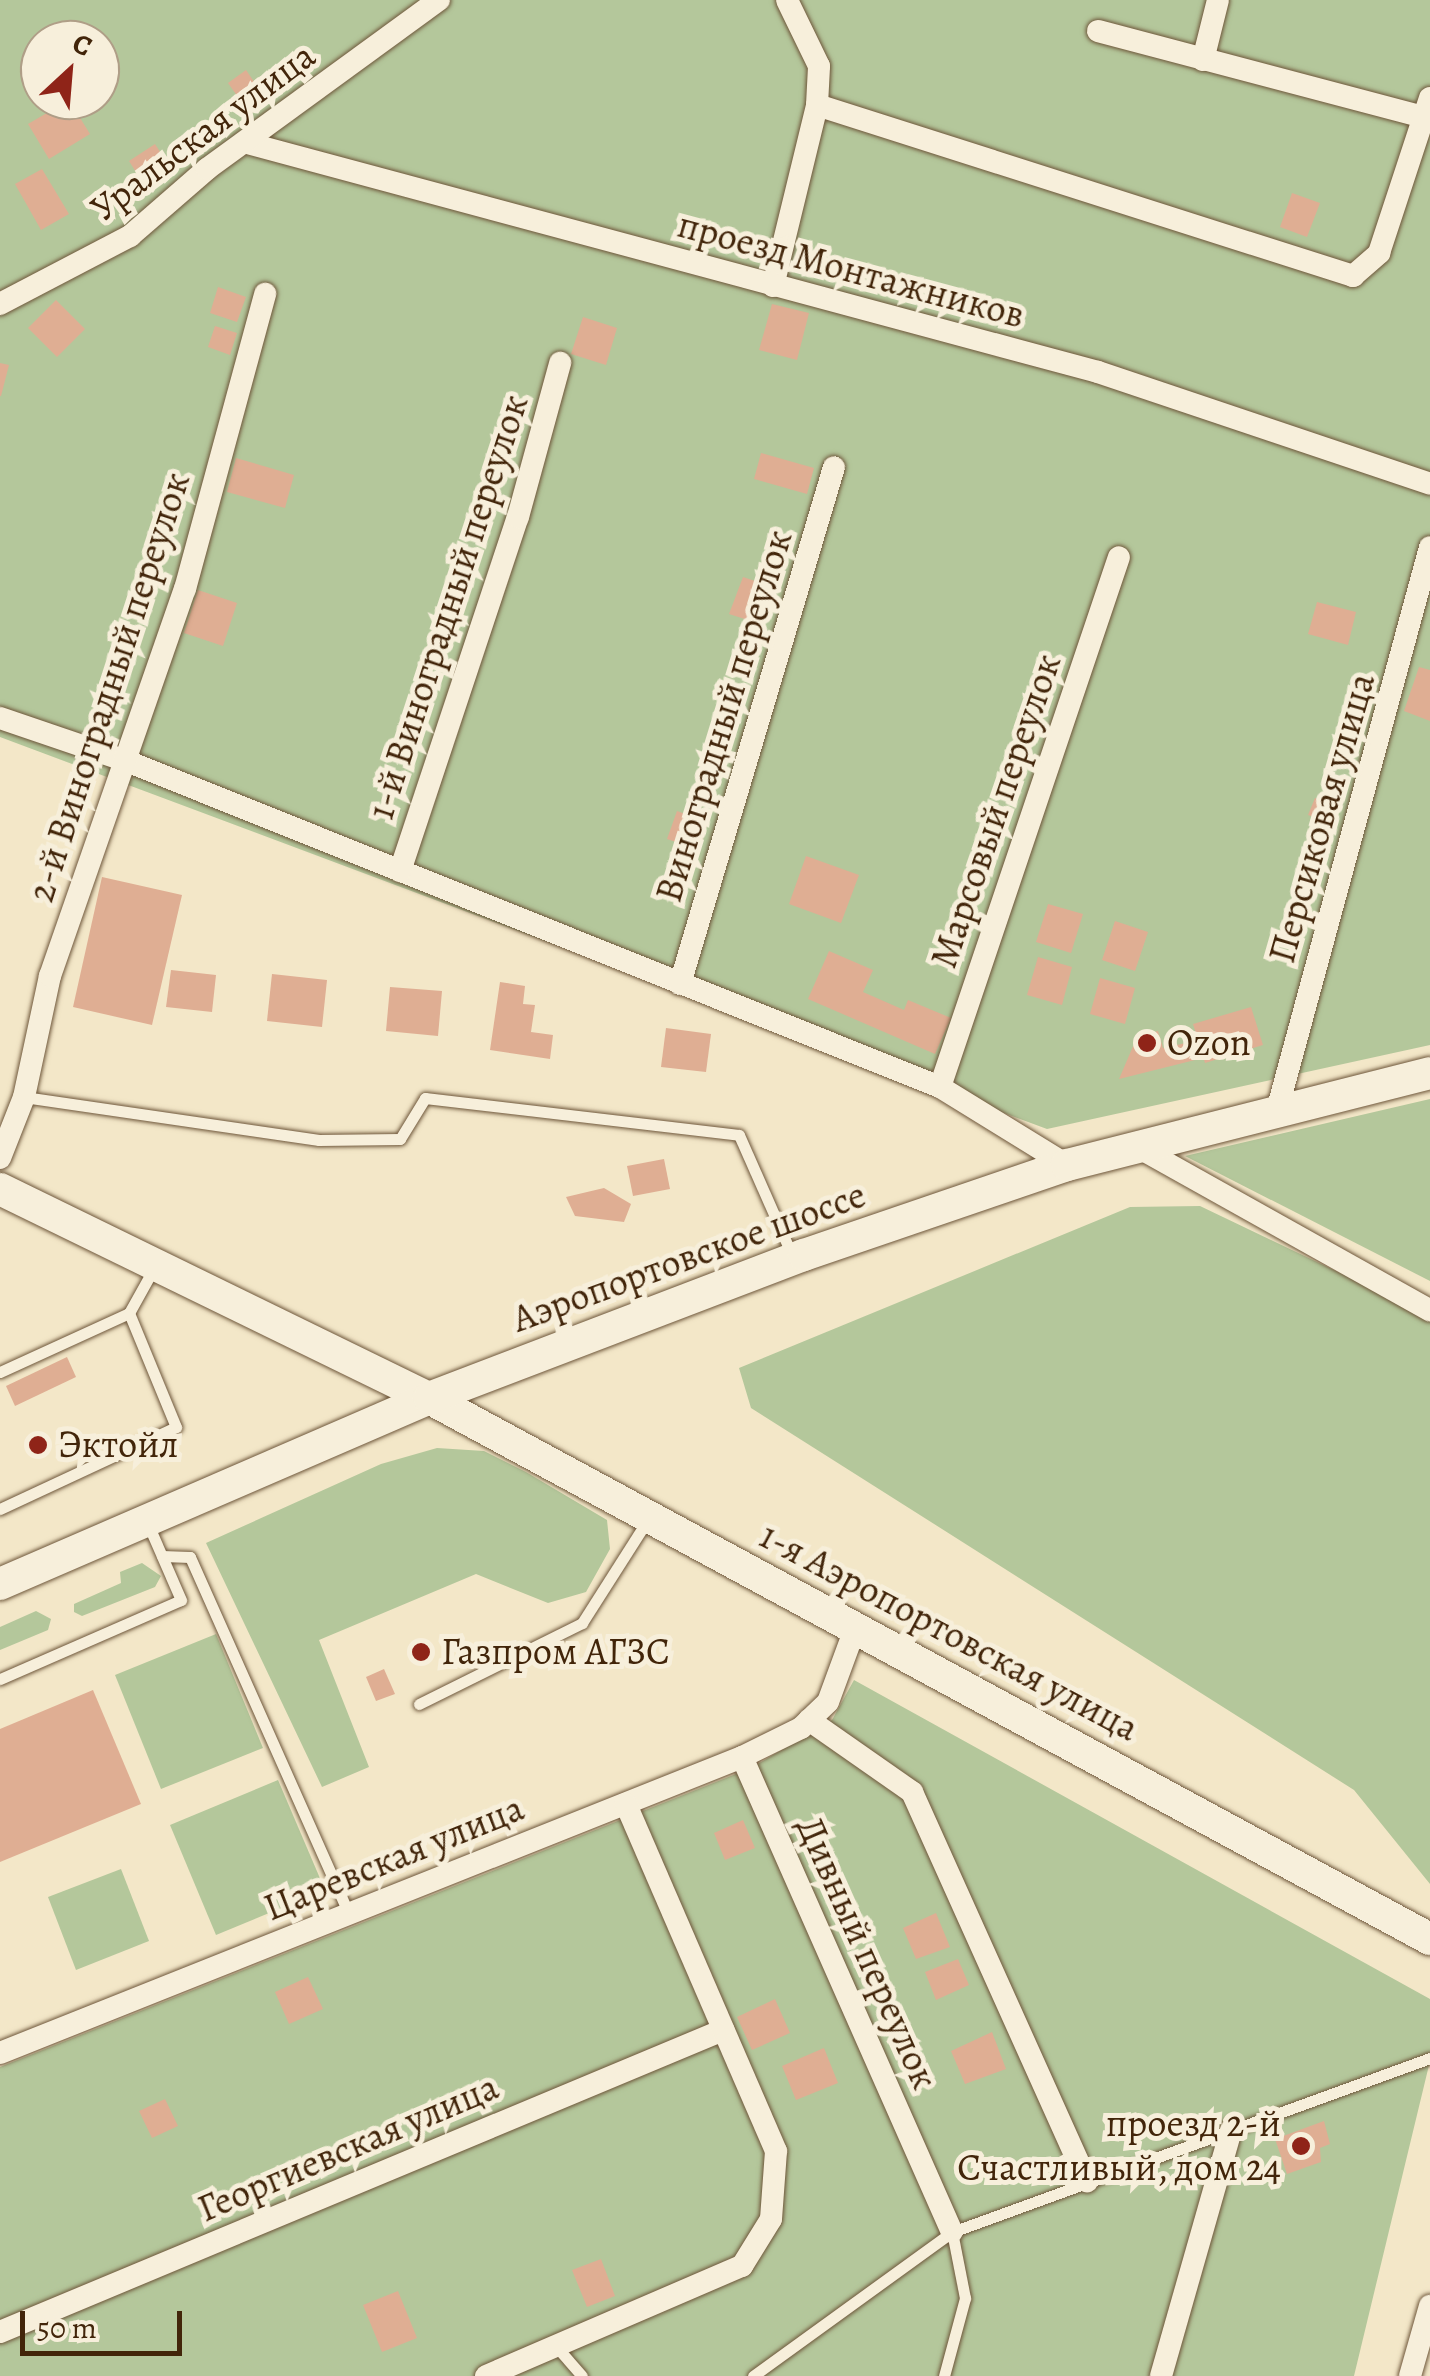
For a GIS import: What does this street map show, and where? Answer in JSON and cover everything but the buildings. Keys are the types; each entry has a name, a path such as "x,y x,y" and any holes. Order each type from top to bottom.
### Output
{"street":[{"name":"Уральская улица","path":"0,304 130,236 439,0"},
{"path":"772,286 816,105 819,66 787,0"},
{"path":"1203,60 1218,0"},
{"path":"816,105 1353,276 1379,253 1428,111 1203,60 1098,31"},
{"name":"проезд Монтажников","path":"247,143 1098,372 1430,484"},
{"name":"2-й Виноградный переулок","path":"0,1158 24,1097 50,976 129,762 185,589 265,294"},
{"name":"1-й Виноградный переулок","path":"400,871 518,517 560,363"},
{"name":"Виноградный переулок","path":"680,984 834,467"},
{"name":"Персиковая улица","path":"1278,1106 1430,546"},
{"name":"Марсовый переулок","path":"940,1086 1119,557"},
{"path":"0,718 129,762 940,1086 1067,1166"},
{"name":"Аэропортовское шоссе","path":"0,1583 430,1398 794,1259 1067,1166 1278,1106 1430,1073"},
{"path":"1136,1146 1430,1310"},
{"name":"1-я Аэропортовская улица","path":"0,1189 154,1268 430,1398 647,1521 856,1626 1430,1939"},
{"name":"Царевская улица","path":"0,2053 742,1757 809,1720 828,1702 856,1626"},
{"path":"809,1720 912,1792 1087,2181"},
{"name":"Дивный переулок","path":"742,1757 952,2232"},
{"path":"486,2376 742,2266 771,2219 776,2151 626,1804"},
{"name":"Георгиевская улица","path":"0,2332 723,2030"},
{"path":"1161,2376 1231,2130"},
{"path":"1410,2376 1430,2306"}],"lane":[{"path":"24,1097 319,1140 400,1139 426,1098 739,1136 794,1259"},
{"path":"0,1372 129,1314 154,1268"},
{"path":"0,1508 176,1427 129,1314"},
{"path":"0,1679 181,1600 146,1521"},
{"path":"419,1704 582,1623 647,1521"},
{"path":"162,1556 190,1557 349,1914"},
{"path":"753,2376 952,2232 1430,2058"},
{"path":"944,2376 965,2298 952,2232"},
{"path":"555,2345 582,2376"}],"green space":[{"path":"0,0 1430,0 1430,1045 1047,1129 0,737"},
{"path":"1430,1099 1430,1281 1185,1156"},
{"path":"1200,1206 1430,1316 1430,1884 1354,1790 751,1408 739,1368 1130,1207"},
{"path":"437,1448 484,1451 526,1472 607,1520 610,1549 586,1592 548,1603 476,1574 319,1640 369,1767 322,1787 206,1543 381,1464"},
{"path":"142,1563 161,1576 155,1587 82,1616 74,1612 74,1604 121,1583 120,1572"},
{"path":"36,1611 51,1619 48,1630 0,1650 0,1627"},
{"path":"216,1634 263,1748 161,1789 115,1675"},
{"path":"854,1680 1430,1999 1430,2061 1354,2376 0,2376 0,2067 751,1768 832,1720"},
{"path":"278,1780 325,1890 216,1935 170,1825"},
{"path":"121,1869 149,1941 76,1970 48,1897"}],"place":[{"name":"Ozon","path":"1147,1043"},
{"name":"Эктойл","path":"38,1445"},
{"name":"Газпром АГЗС","path":"421,1652"},
{"name":"проезд 2-й Счастливый, дом 24","path":"1301,2146"}]}
